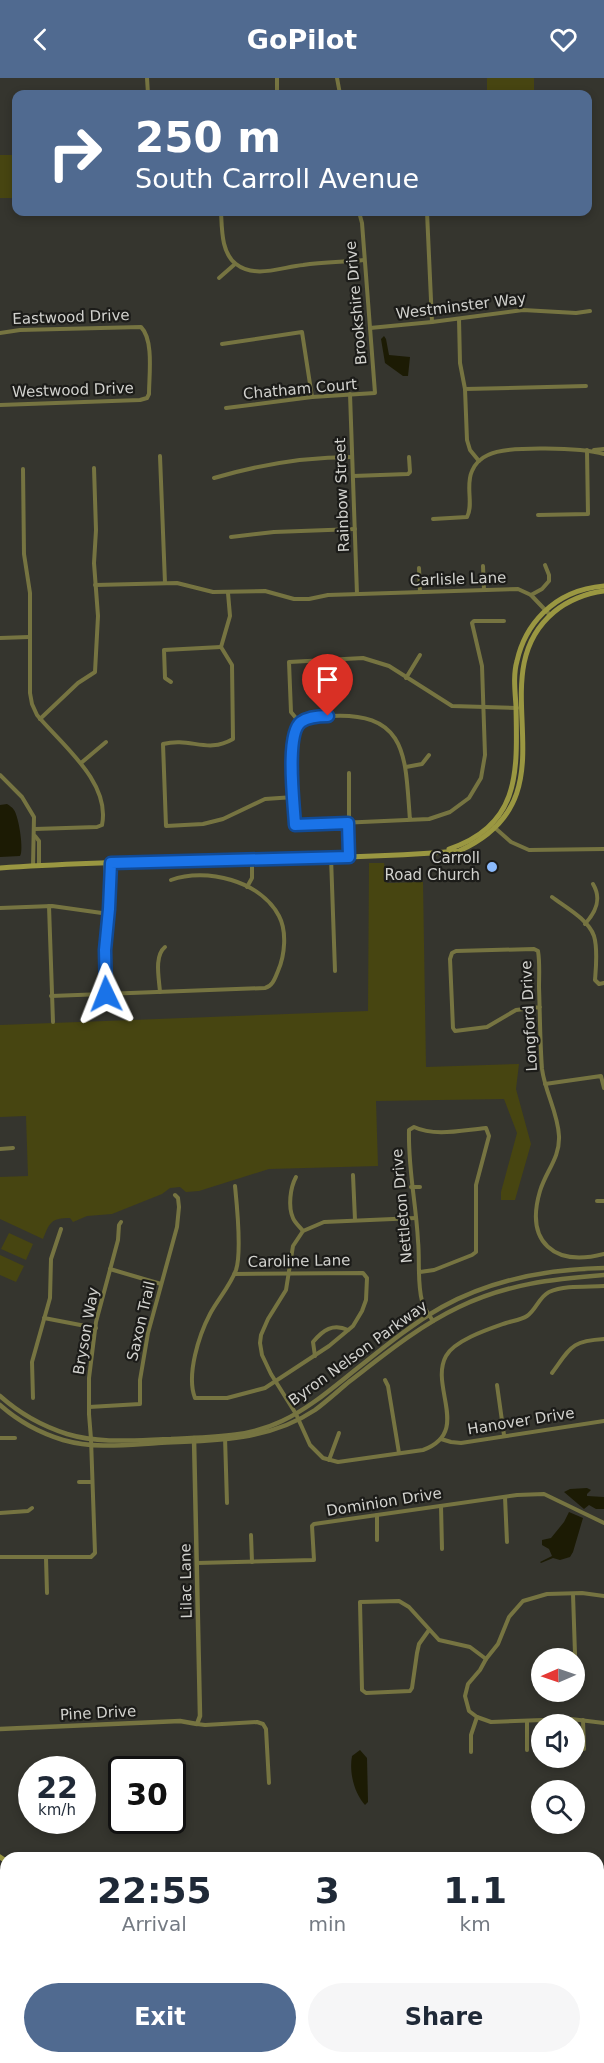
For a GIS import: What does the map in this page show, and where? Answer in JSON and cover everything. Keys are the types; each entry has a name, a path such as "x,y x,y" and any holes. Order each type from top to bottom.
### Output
{"main road":[{"path":"0,868 439,853 460,846 493,827 513,802 522,777 523,756 519,707 523,661 532,638 548,612 561,598 576,591 604,586"},
{"path":"548,612 594,592 604,591"}],"street":[{"path":"221,216 224,243 235,264 250,270 271,271 302,265 364,260"},
{"name":"Brookshire Drive","path":"360,216 375,393"},
{"path":"427,216 432,322"},
{"path":"219,278 235,264"},
{"name":"Westminster Way","path":"370,328 523,310 576,313 590,311"},
{"path":"459,319 460,363 465,389 468,446 479,461"},
{"name":"Eastwood Drive","path":"0,333 20,330 141,327 149,345 149,394 147,398"},
{"path":"222,344 302,332 312,397"},
{"path":"465,389 586,386"},
{"name":"Chatham Court","path":"226,408 312,397 375,393"},
{"name":"Rainbow Street","path":"350,394 357,594"},
{"name":"Westwood Drive","path":"0,405 147,398"},
{"path":"593,451 604,449"},
{"path":"433,519 463,518 469,515 470,477 479,461 488,454 504,450 587,450 604,454"},
{"path":"538,515 588,514 587,450"},
{"path":"160,456 165,583"},
{"path":"214,478 282,463 330,457 352,457"},
{"path":"353,476 408,474 410,472 409,457"},
{"path":"23,468 24,554 30,593 30,693 33,710 81,764 94,784 103,810 102,825 97,827 35,830"},
{"path":"40,719 78,683 95,672 99,616 95,585 94,468"},
{"path":"231,537 274,532 355,529"},
{"path":"545,565 549,581 547,585 531,595 548,612"},
{"path":"483,566 484,590"},
{"path":"419,568 420,592"},
{"name":"Carlisle Lane","path":"95,585 186,584 213,592 265,591 294,599 328,595 518,589 531,595"},
{"path":"228,593 230,616 221,647 232,664 233,739 219,746 209,747 176,741 163,744 166,826 203,824 223,819 265,799 294,797"},
{"path":"410,820 405,757 389,731 375,721 347,715 311,718 300,723 295,729 291,761 295,825 348,823 410,820 429,819 450,812 463,804 473,792 484,770 482,666 472,623 474,621 504,621"},
{"path":"0,638 29,637"},
{"path":"171,682 165,678 164,650 221,647"},
{"path":"406,678 420,655"},
{"path":"300,723 291,712 289,662 363,658 390,666 448,704 519,707"},
{"path":"81,764 106,742"},
{"path":"406,767 423,764 429,755"},
{"path":"349,773 349,857"},
{"path":"1,777 26,803 34,817 35,836 39,841 36,866"},
{"path":"493,827 512,842 529,850 604,849"},
{"path":"331,857 335,971"},
{"path":"247,887 252,878 252,858"},
{"path":"106,994 108,863"},
{"path":"51,996 265,988 272,985 282,962 283,934 281,921 273,907 247,887 231,880 214,876 178,877 171,880"},
{"path":"585,924 598,903 597,890 593,884"},
{"path":"552,897 585,924 594,938 596,980 599,984 604,984"},
{"path":"0,908 49,906 109,914"},
{"path":"49,906 52,1022"},
{"path":"160,992 159,959 160,952 165,947"},
{"name":"Longford Drive","path":"540,1006 516,1010 487,1028 462,1032 454,1030 450,959 452,953 456,951 536,950 538,954 540,1006 540,1047 545,1084 557,1123 559,1142 556,1156 538,1197 539,1232 545,1245 559,1255 604,1254"},
{"path":"545,1084 601,1076 604,1088"},
{"name":"Nettleton Drive","path":"420,1272 434,1270 476,1252 476,1185 489,1136 487,1128 438,1132 424,1131 414,1127 409,1129 409,1169 416,1218 422,1301 433,1321"},
{"path":"0,1149 13,1148"},
{"path":"353,1175 355,1220"},
{"path":"296,1177 292,1185 292,1211 293,1218 303,1231"},
{"path":"235,1186 238,1260 234,1274 202,1330 193,1369 192,1384 195,1398 209,1400 243,1396 265,1388 315,1356 348,1330 339,1326 333,1327 316,1338 313,1342 315,1356"},
{"path":"411,1188 420,1187"},
{"name":"Saxon Trail","path":"89,1407 140,1404 140,1380 148,1333 177,1227 179,1207 178,1198 175,1195"},
{"path":"597,1201 604,1201"},
{"path":"416,1218 324,1222 303,1231 293,1246 289,1274 282,1298 268,1319 261,1335 262,1355 297,1416 310,1445 323,1458 338,1462 423,1450 441,1439 448,1417 442,1368 450,1350 480,1333 525,1317 549,1293 568,1288 604,1286"},
{"name":"Bryson Way","path":"46,1558 93,1556 95,1553 89,1378 96,1328 118,1240 118,1225 121,1222"},
{"path":"33,1398 32,1362 51,1289 51,1259 61,1229"},
{"name":"Byron Nelson Parkway","path":"0,1396 24,1415 48,1427 91,1439 160,1441 225,1438 271,1431 297,1416 429,1315 485,1288 516,1278 604,1268"},
{"path":"110,1269 161,1284"},
{"name":"Caroline Lane","path":"234,1274 364,1274 367,1278 366,1300 358,1318 348,1330"},
{"name":"Byron Nelson Parkway","path":"297,1416 315,1410 388,1351 433,1321 458,1308 506,1289 550,1279 604,1275"},
{"path":"44,1318 96,1328"},
{"path":"552,1373 578,1343 604,1339"},
{"path":"385,1380 388,1386 399,1453"},
{"path":"497,1385 504,1435"},
{"name":"Byron Nelson Parkway","path":"0,1405 19,1420 39,1431 64,1440 91,1446 113,1447 160,1441"},
{"name":"Hanover Drive","path":"441,1439 461,1443 604,1421"},
{"path":"329,1460 339,1433"},
{"path":"0,1438 15,1438"},
{"path":"225,1438 227,1503"},
{"name":"Lilac Lane","path":"195,1439 200,1716 197,1724"},
{"path":"79,1482 92,1482"},
{"name":"Dominion Drive","path":"197,1563 314,1560 313,1525 505,1497 544,1494 604,1523"},
{"path":"505,1497 507,1542"},
{"path":"441,1506 442,1549"},
{"path":"0,1513 28,1511 32,1508"},
{"path":"376,1515 377,1540"},
{"path":"252,1535 252,1562"},
{"path":"0,1557 46,1558 47,1593"},
{"path":"531,1721 491,1722 477,1717 469,1711 466,1705 466,1690 498,1644 509,1617 523,1601 547,1594 582,1593 604,1596"},
{"path":"573,1594 576,1648"},
{"path":"429,1630 419,1644 410,1691 366,1693 362,1690 360,1602 399,1601 409,1607 439,1640 470,1647 486,1659"},
{"path":"471,1752 471,1735 477,1717"},
{"path":"585,1720 604,1723"},
{"name":"Pine Drive","path":"0,1729 180,1721 197,1724"},
{"path":"527,1721 527,1749"},
{"path":"197,1724 261,1722 266,1728 269,1783"}],"shaded area":[{"path":"487,78 534,78 534,90 487,90"},
{"path":"0,155 12,155 12,198 0,198"},
{"path":"384,336 389,355 410,357 408,376 403,376 385,363 381,339"},
{"path":"7,804 12,807 18,819 21,841 20,856 0,857 0,805"},
{"path":"369,863 384,863 387,883 423,882 426,1067 519,1064 516,1089 531,1144 515,1200 501,1200 501,1192 517,1133 504,1099 376,1101 378,1166 269,1169 199,1191 186,1192 180,1187 170,1188 162,1194 112,1214 87,1216 73,1222 70,1218 55,1220 43,1239 0,1219 0,1177 28,1176 26,1116 0,1117 0,1025 368,1011"},
{"path":"9,1233 33,1244 26,1260 1,1249"},
{"path":"0,1255 24,1266 16,1282 0,1275"},
{"path":"587,1488 591,1490 587,1496 604,1497 604,1509 596,1509 589,1505 584,1509 564,1492 570,1489"},
{"path":"569,1512 583,1518 573,1552 570,1557 560,1560 553,1558 541,1563 552,1556 549,1549 542,1545 542,1540 551,1538"},
{"path":"360,1750 367,1758 368,1802 365,1805 355,1788 351,1769 352,1756"}],"place":[{"name":"Carroll Road Church","path":"492,867"}],"route":[{"path":"106,994 105,950 111,863 349,857 348,823 295,825 291,761 295,729 300,723 311,718 328,716"}]}
